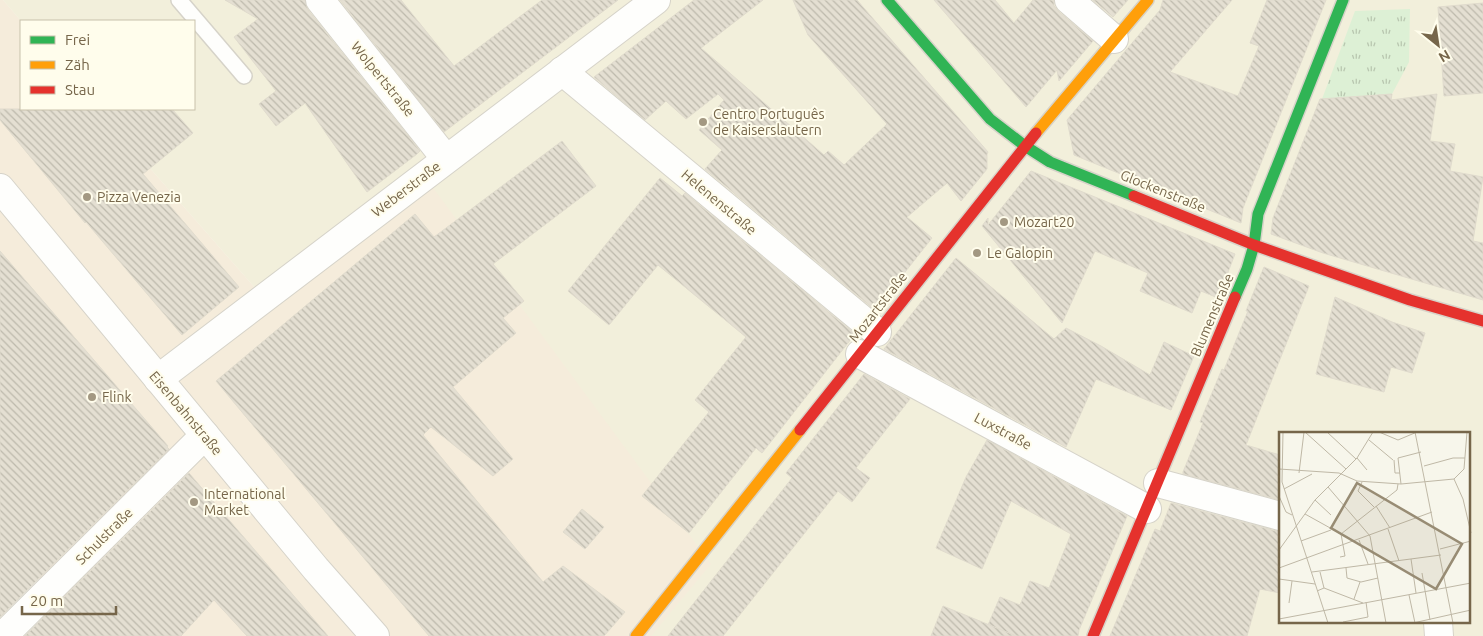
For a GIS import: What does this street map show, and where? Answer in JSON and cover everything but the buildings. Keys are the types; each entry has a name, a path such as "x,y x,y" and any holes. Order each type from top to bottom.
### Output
{"street":[{"name":"Wolpertstraße","path":"320,0 446,159"},
{"name":"Weberstraße","path":"158,379 656,0"},
{"name":"Glockenstraße","path":"888,0 990,119 1025,146 1050,162 1254,245 1410,300 1483,321"},
{"path":"1069,0 1114,39"},
{"name":"Mozartstraße","path":"636,636 1025,146 1148,0"},
{"name":"Blumenstraße","path":"1093,636 1247,269 1254,245 1258,214 1343,0"},
{"name":"Helenenstraße","path":"562,71 877,332"},
{"name":"Eisenbahnstraße","path":"0,188 316,569 375,636"},
{"name":"Luxstraße","path":"860,354 1147,509"},
{"name":"Schulstraße","path":"3,636 205,435"},
{"path":"1158,483 1279,516"}],"lane":[{"path":"179,0 244,76"}],"shaded area":[{"path":"0,0 3,0 20,20 20,110 99,110 270,305 431,185 711,564 651,636 89,636 0,534"},
{"path":"3,0 1483,0 1483,636 651,636 270,305 99,110 195,110 195,20 20,20"}],"green space":[{"path":"1410,9 1409,62 1392,94 1322,99 1355,11"}],"traffic: fast":[{"path":"887,0 990,119 1025,146 1050,162 1134,196"},
{"path":"1235,297 1247,269 1254,245 1258,214 1343,0"}],"traffic: slow":[{"path":"1036,133 1148,0"},
{"path":"636,636 800,430"}],"traffic: jam":[{"path":"800,430 1036,133"},
{"path":"1134,196 1254,245 1410,300 1483,321"},
{"path":"1093,636 1235,297"}],"place":[{"name":"Centro Português de Kaiserslautern","path":"703,122"},
{"name":"Pizza Venezia","path":"87,197"},
{"name":"Mozart20","path":"1004,222"},
{"name":"Le Galopin","path":"977,253"},
{"name":"Flink","path":"92,397"},
{"name":"International Market","path":"194,502"}]}
